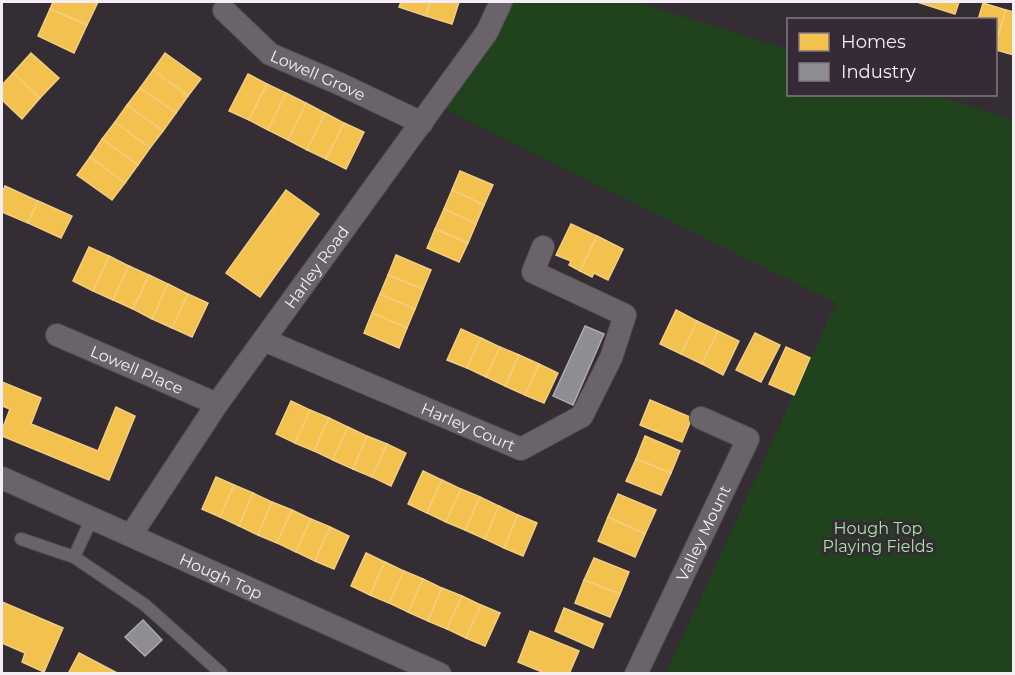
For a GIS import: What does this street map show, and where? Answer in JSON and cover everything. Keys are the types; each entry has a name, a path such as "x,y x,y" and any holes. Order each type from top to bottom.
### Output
{"street":[{"name":"Harley Road","path":"131,535 217,404 487,32 501,2"},
{"name":"Lowell Grove","path":"224,10 270,54 422,123"},
{"name":"Harley Court","path":"264,340 521,449 582,416 611,358 625,315 533,272 543,247"},
{"name":"Lowell Place","path":"57,335 217,404"},
{"name":"Valley Mount","path":"636,674 748,439 701,418"},
{"name":"Hough Top","path":"2,478 440,674"}],"lane":[{"path":"74,557 92,518"},
{"path":"21,538 74,557 145,605 221,674"}],"green space":[{"name":"Hough Top Playing Fields","path":"495,2 636,2 787,49 787,96 936,96 1013,120 1013,673 666,673 836,303 434,104"}],"building: Homes":[{"path":"53,2 98,2 87,25 50,9"},
{"path":"401,2 430,2 426,16 399,7"},
{"path":"430,2 459,2 452,24 426,16"},
{"path":"917,2 959,2 955,14"},
{"path":"983,3 1006,10 997,40 997,18 979,18"},
{"path":"50,9 87,25 74,53 38,36"},
{"path":"1006,10 1014,12 1014,55 997,50 997,40"},
{"path":"31,53 59,78 40,98 13,73"},
{"path":"165,53 201,79 188,96 153,70"},
{"path":"153,70 188,96 176,113 140,88"},
{"path":"13,73 40,98 22,119 2,100 2,85"},
{"path":"248,74 267,84 249,120 229,111"},
{"path":"267,84 286,93 268,130 249,120"},
{"path":"140,88 176,113 163,131 127,105"},
{"path":"286,93 306,103 288,140 268,130"},
{"path":"306,103 325,113 307,150 288,140"},
{"path":"127,105 163,131 150,148 115,122"},
{"path":"325,113 344,123 326,159 307,150"},
{"path":"115,122 150,148 138,165 102,139"},
{"path":"344,123 364,132 346,169 326,159"},
{"path":"102,139 138,165 125,183 90,157"},
{"path":"90,157 125,183 112,200 77,175"},
{"path":"460,171 493,185 484,205 452,190"},
{"path":"5,186 38,201 28,223 2,212 2,193"},
{"path":"286,190 319,214 260,297 226,273"},
{"path":"452,190 484,205 476,224 444,209"},
{"path":"38,201 72,216 61,238 28,223"},
{"path":"444,209 476,224 468,243 435,229"},
{"path":"571,224 597,236 580,271 569,265 571,261 556,255"},
{"path":"435,229 468,243 459,262 427,248"},
{"path":"597,236 623,249 608,280 594,273 592,277 580,271"},
{"path":"89,247 109,256 93,291 73,281"},
{"path":"396,255 431,270 423,289 388,275"},
{"path":"109,256 129,266 113,300 93,291"},
{"path":"129,266 149,275 133,309 113,300"},
{"path":"149,275 168,284 152,319 133,309"},
{"path":"388,275 423,289 415,309 380,294"},
{"path":"168,284 188,294 172,328 152,319"},
{"path":"188,294 208,303 192,337 172,328"},
{"path":"380,294 415,309 407,328 372,313"},
{"path":"676,310 697,321 681,354 660,344"},
{"path":"372,313 407,328 399,348 364,333"},
{"path":"697,321 718,331 702,364 681,354"},
{"path":"461,329 481,338 467,368 447,360"},
{"path":"718,331 739,341 723,375 702,364"},
{"path":"755,333 780,345 761,382 736,370"},
{"path":"481,338 500,347 486,377 467,368"},
{"path":"500,347 519,355 505,386 486,377"},
{"path":"786,347 810,358 794,395 769,384"},
{"path":"519,355 539,364 525,395 505,386"},
{"path":"539,364 558,373 544,403 525,395"},
{"path":"2,382 41,398 31,424 98,451 116,407 135,416 109,480 2,436 10,409 2,406"},
{"path":"650,400 692,418 682,442 640,425"},
{"path":"291,401 310,410 295,443 276,434"},
{"path":"310,410 329,418 314,451 295,443"},
{"path":"329,418 348,427 333,460 314,451"},
{"path":"348,427 367,436 353,469 333,460"},
{"path":"367,436 387,444 372,477 353,469"},
{"path":"645,436 680,451 671,473 636,459"},
{"path":"387,444 406,453 391,486 372,477"},
{"path":"636,459 671,473 661,495 626,481"},
{"path":"423,471 442,480 427,513 408,504"},
{"path":"216,477 234,485 220,517 202,509"},
{"path":"442,480 461,489 446,522 427,513"},
{"path":"234,485 253,493 239,526 220,517"},
{"path":"461,489 480,497 465,530 446,522"},
{"path":"253,493 272,502 258,535 239,526"},
{"path":"618,494 656,510 645,534 608,517"},
{"path":"480,497 499,506 485,539 465,530"},
{"path":"272,502 292,510 277,543 258,535"},
{"path":"499,506 518,515 504,548 485,539"},
{"path":"292,510 311,519 296,552 277,543"},
{"path":"518,515 537,523 523,556 504,548"},
{"path":"608,517 645,534 635,557 598,541"},
{"path":"311,519 330,527 315,561 296,552"},
{"path":"330,527 349,536 334,569 315,561"},
{"path":"366,553 385,562 370,595 351,586"},
{"path":"594,558 629,572 620,594 584,580"},
{"path":"385,562 404,571 389,603 370,595"},
{"path":"404,571 423,579 408,612 389,603"},
{"path":"423,579 442,588 428,621 408,612"},
{"path":"584,580 620,594 610,617 575,603"},
{"path":"442,588 462,596 447,629 428,621"},
{"path":"462,596 481,605 466,638 447,629"},
{"path":"2,602 63,628 44,672 22,662 25,653 2,643"},
{"path":"481,605 500,613 485,646 466,638"},
{"path":"564,608 603,624 593,648 555,631"},
{"path":"530,631 579,651 569,674 547,674 518,662"},
{"path":"79,653 119,674 68,674"}],"building: Industry":[{"path":"585,326 604,334 573,405 553,396"},
{"path":"143,620 162,640 145,656 125,637"}]}
